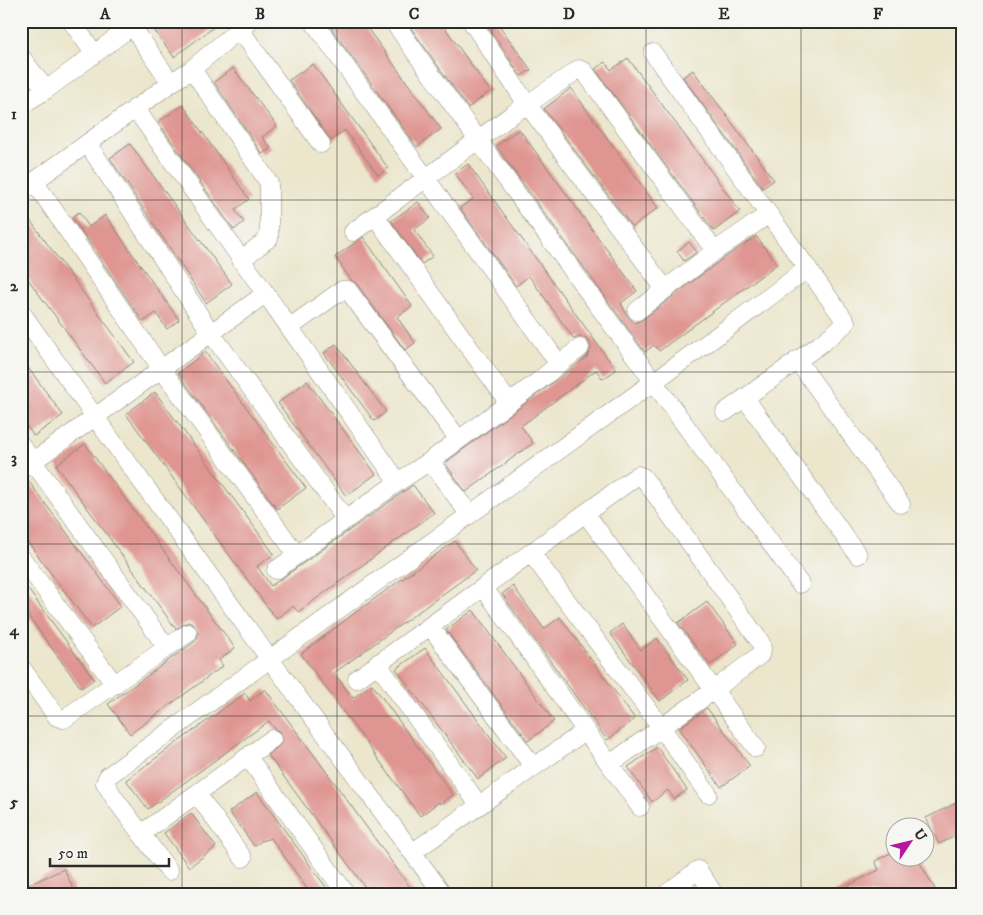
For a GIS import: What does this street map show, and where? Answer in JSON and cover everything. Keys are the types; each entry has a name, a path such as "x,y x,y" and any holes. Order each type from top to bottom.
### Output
{"street":[{"path":"71,21 94,53"},
{"path":"313,21 559,364"},
{"path":"392,21 477,141 654,381 800,584"},
{"path":"471,21 527,104 665,289"},
{"path":"21,105 46,90 135,24 171,83"},
{"path":"297,555 28,186 192,68 244,25 321,144"},
{"path":"653,53 846,322 822,343 725,412"},
{"path":"21,57 46,90"},
{"path":"192,68 269,183 269,238 241,260"},
{"path":"353,232 576,70 584,71 714,251"},
{"path":"135,108 398,482"},
{"path":"88,144 211,333 346,520"},
{"path":"637,311 714,251 769,214"},
{"path":"375,216 509,403"},
{"path":"169,871 109,790 106,783 108,776 808,268"},
{"path":"288,328 342,290 348,290 459,440"},
{"path":"27,465 265,294"},
{"path":"21,312 269,658 443,894"},
{"path":"276,570 459,440 580,348"},
{"path":"797,360 901,504"},
{"path":"745,398 858,554"},
{"path":"21,445 27,465 167,648"},
{"path":"430,461 470,514"},
{"path":"356,679 638,475 647,482 762,646 760,655 610,764"},
{"path":"586,514 756,748"},
{"path":"531,553 661,727 708,794"},
{"path":"21,557 116,685"},
{"path":"484,588 640,807"},
{"path":"430,626 533,766"},
{"path":"21,667 57,717 62,720 70,717 188,633"},
{"path":"378,663 479,805"},
{"path":"413,852 585,731"},
{"path":"141,834 272,739"},
{"path":"248,757 346,894"},
{"path":"197,794 243,858"},
{"path":"666,894 698,870 714,894"}],"building":[{"path":"167,21 222,21 174,57 154,30"},
{"path":"326,21 362,21 441,129 417,147"},
{"path":"406,21 440,21 490,91 468,108"},
{"path":"484,21 496,21 531,70 521,76"},
{"path":"628,58 740,211 714,231 595,69 605,62 611,70"},
{"path":"313,64 388,168 378,175 345,130 331,141 289,80"},
{"path":"233,68 277,126 262,137 271,148 262,154 214,82"},
{"path":"693,70 774,180 763,188 683,77"},
{"path":"571,88 658,208 632,227 544,109"},
{"path":"183,105 249,199 235,210 244,222 234,230 158,122"},
{"path":"519,129 637,291 621,303 628,317 635,323 756,236 777,264 659,351 654,345 645,352 496,146"},
{"path":"130,144 232,284 206,303 110,158"},
{"path":"468,164 616,370 603,379 596,370 521,426 533,443 466,492 445,463 587,357 591,347 585,338 579,337 574,339 529,276 516,286 460,208 473,199 455,173"},
{"path":"418,202 430,218 414,230 433,256 422,264 391,221"},
{"path":"21,208 134,362 105,383 21,270"},
{"path":"79,212 89,227 105,215 179,320 167,329 156,313 143,322 72,217"},
{"path":"363,237 412,306 397,317 415,343 405,350 335,257"},
{"path":"689,242 697,252 684,261 677,251"},
{"path":"336,344 386,412 374,421 324,353"},
{"path":"205,352 306,488 277,509 178,373"},
{"path":"21,358 63,415 34,436 21,419"},
{"path":"307,381 376,474 346,496 278,403"},
{"path":"155,392 274,554 257,566 271,586 413,485 434,513 298,612 293,606 276,619 126,414"},
{"path":"85,444 235,648 219,660 223,666 130,734 108,704 194,642 198,637 198,632 193,624 188,622 176,629 56,465"},
{"path":"27,479 121,606 92,628 21,533 21,481"},
{"path":"455,541 476,570 334,673 353,698 372,684 453,795 440,804 439,802 420,816 301,654"},
{"path":"21,580 94,679 81,688 21,606"},
{"path":"513,586 544,629 560,617 635,719 607,740 502,594"},
{"path":"707,602 738,644 710,665 678,623"},
{"path":"473,610 554,721 528,741 446,630"},
{"path":"622,624 641,650 657,638 688,680 660,701 610,633"},
{"path":"425,648 506,758 478,779 396,669"},
{"path":"265,689 415,894 370,894 268,755 283,742 281,733 269,721 148,809 126,780 245,693 250,701"},
{"path":"707,708 750,766 721,787 679,728"},
{"path":"657,747 687,790 674,799 668,790 652,802 628,767"},
{"path":"257,792 331,894 311,894 271,838 261,841 254,846 229,812"},
{"path":"962,800 962,833 939,844 936,838 936,818 926,818"},
{"path":"191,813 216,847 189,867 164,833"},
{"path":"886,855 886,868 923,868 935,889 926,894 831,894 879,870 875,861"},
{"path":"64,869 76,894 21,894 21,888"}]}
